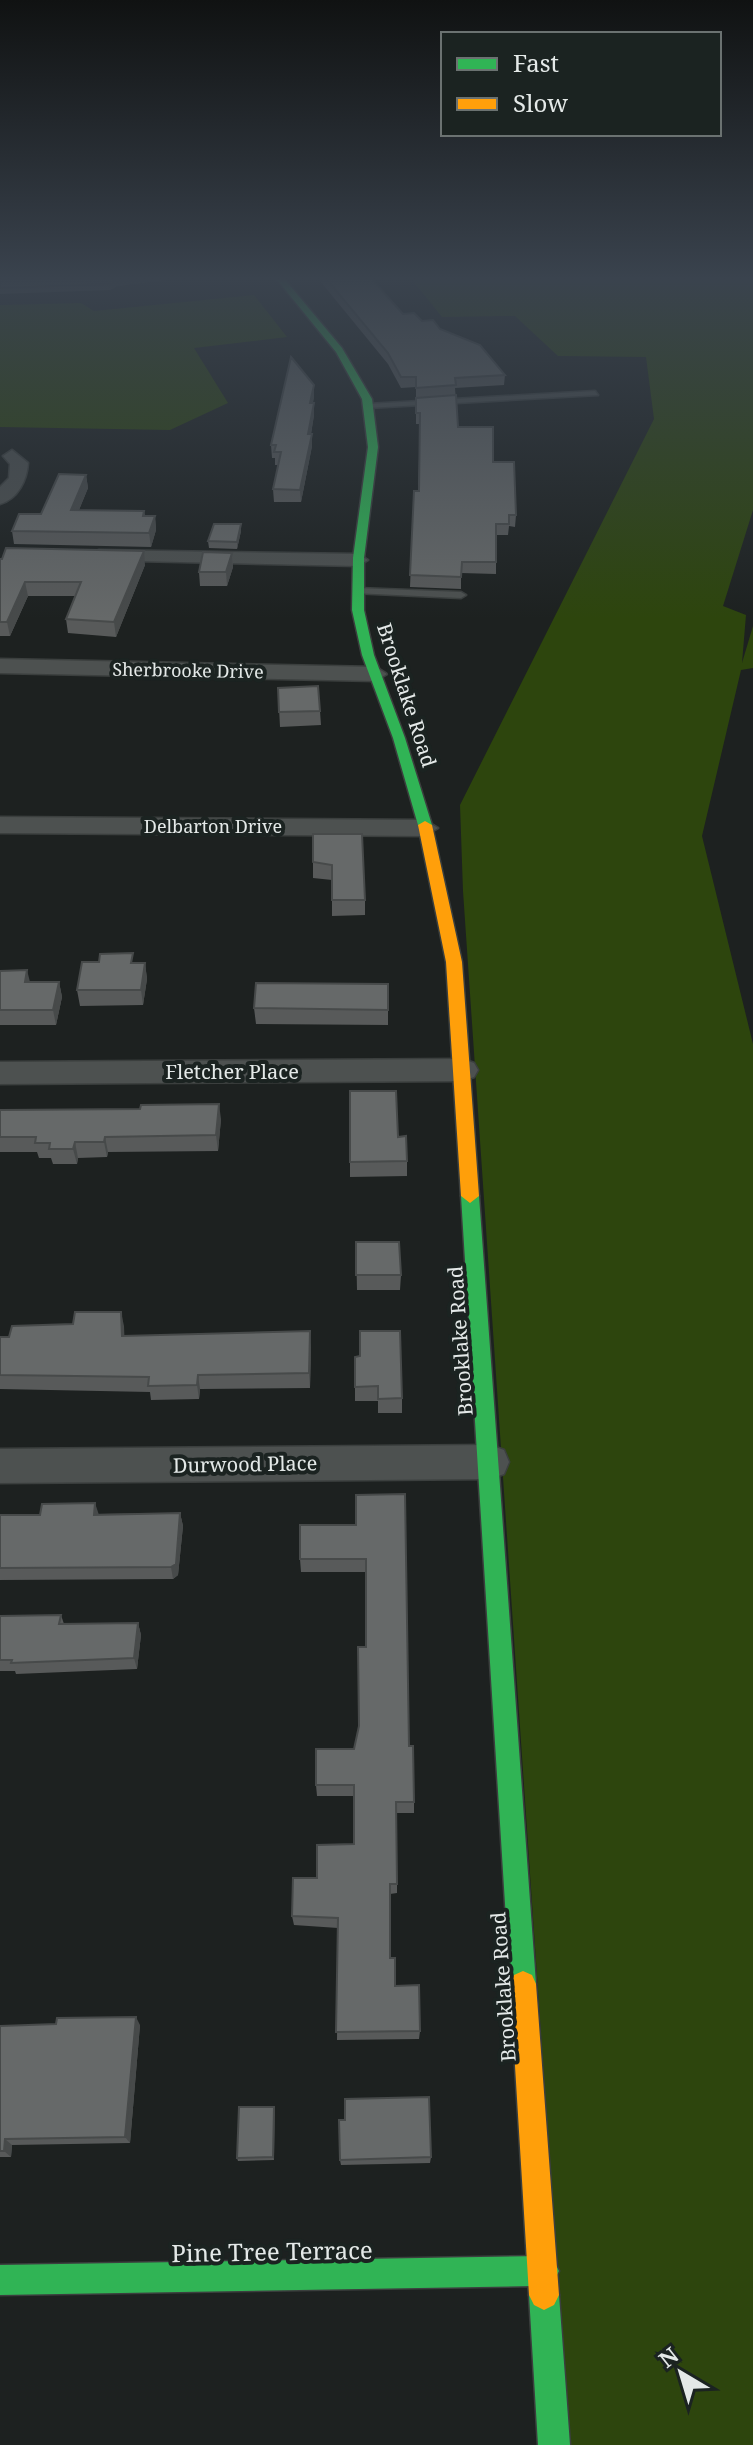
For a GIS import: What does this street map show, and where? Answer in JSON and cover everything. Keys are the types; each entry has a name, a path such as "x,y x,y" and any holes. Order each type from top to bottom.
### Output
{"street":[{"name":"Brooklake Road","path":"361,390 372,428 358,560 360,623 425,828 447,913 463,1070 554,2445"},
{"path":"0,498 18,479 19,463 12,456"},
{"path":"79,555 358,560"},
{"name":"Sherbrooke Drive","path":"0,666 376,674"},
{"name":"Delbarton Drive","path":"0,825 425,828"},
{"name":"Fletcher Place","path":"0,1073 463,1070"},
{"name":"Durwood Place","path":"0,1466 490,1462"},
{"name":"Pine Tree Terrace","path":"0,2280 544,2271"}],"lane":[{"path":"368,406 595,393"},
{"path":"357,591 461,595"}],"green space":[{"path":"0,390 220,390 228,403 170,430 0,427"},
{"path":"650,390 753,390 753,510 723,606 746,615 742,663 753,626 753,668 741,670 702,836 753,1044 753,2445 569,2445 463,891 460,805 654,419"}],"building":[{"path":"283,390 313,390 310,403 314,403 308,434 312,434 300,490 273,489 281,452 274,452 276,445 271,445"},
{"path":"456,395 458,427 493,427 493,462 514,462 516,515 509,515 509,524 496,524 496,562 462,562 461,577 410,575 414,491 419,491 420,413 416,413 416,398"},
{"path":"59,474 86,475 71,510 144,511 143,516 155,516 149,533 12,531 19,514 41,514"},
{"path":"214,524 241,524 237,542 208,541"},
{"path":"6,548 144,551 114,622 66,619 81,582 25,582 7,622 0,622 0,559"},
{"path":"203,552 232,553 226,572 199,572"},
{"path":"318,686 320,711 279,712 278,688"},
{"path":"313,834 362,834 365,900 332,900 332,865 313,862"},
{"path":"133,953 131,963 145,963 141,990 77,990 82,962 99,962 100,954"},
{"path":"27,970 25,982 59,982 53,1010 0,1010 0,971"},
{"path":"256,983 388,984 388,1010 254,1008"},
{"path":"350,1091 396,1091 398,1137 406,1136 407,1161 350,1162"},
{"path":"219,1104 216,1135 105,1137 104,1142 75,1142 73,1149 49,1149 50,1143 35,1143 36,1137 0,1137 0,1110 140,1109 141,1105"},
{"path":"356,1242 399,1242 401,1275 356,1275"},
{"path":"75,1312 121,1312 122,1336 310,1331 309,1373 198,1375 197,1385 148,1386 149,1377 0,1375 0,1337 9,1337 12,1326 73,1324"},
{"path":"360,1331 400,1331 402,1398 378,1399 378,1386 355,1387 355,1357 360,1356"},
{"path":"405,1494 409,1746 413,1746 414,1802 396,1802 397,1884 390,1884 390,1958 395,1958 395,1986 419,1985 420,2031 336,2032 338,1918 292,1916 293,1878 317,1878 317,1845 354,1844 354,1785 316,1785 316,1749 354,1749 359,1726 358,1647 366,1647 366,1559 300,1559 300,1525 356,1525 356,1495"},
{"path":"95,1503 94,1515 180,1513 176,1564 171,1567 0,1568 0,1515 40,1515 42,1504"},
{"path":"61,1615 59,1624 138,1623 134,1658 11,1663 12,1660 0,1660 0,1616"},
{"path":"136,2017 125,2137 5,2139 4,2151 0,2151 0,2026 56,2024 57,2018"},
{"path":"429,2097 431,2157 340,2160 339,2120 345,2120 345,2099"},
{"path":"239,2107 274,2107 273,2157 237,2158"}],"traffic: fast":[{"path":"363,390 372,422 373,447 358,558 360,625 425,825"},
{"path":"470,1196 523,1984"},
{"path":"0,2280 544,2271"},
{"path":"544,2295 554,2445"}],"traffic: slow":[{"path":"425,825 454,962 470,1196"},
{"path":"523,1984 544,2295"}]}
